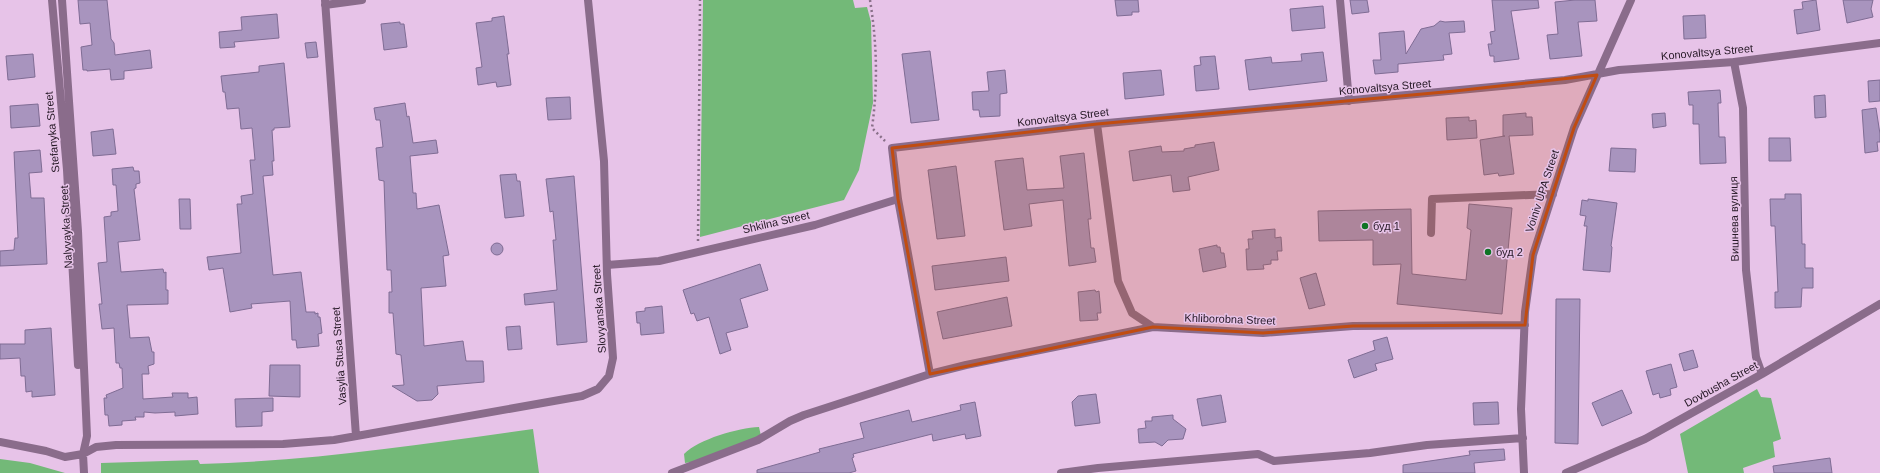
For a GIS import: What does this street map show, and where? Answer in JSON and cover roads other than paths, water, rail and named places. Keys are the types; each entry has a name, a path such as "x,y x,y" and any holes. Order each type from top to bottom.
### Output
{"street":[{"name":"Stefanyka Street","path":"52,0 67,170 83,454"},
{"name":"Nalyvayka Street","path":"62,0 78,239 87,436 83,454"},
{"path":"325,2 362,0"},
{"name":"Slovyanska Street","path":"356,436 582,396 598,389 610,376 613,358 607,265 604,161 588,0"},
{"path":"1340,0 1349,101"},
{"name":"Voiniv UPA Street","path":"1524,473 1521,409 1525,325 1533,255 1574,128 1632,0"},
{"name":"Vasylia Stusa Street","path":"325,2 356,436"},
{"name":"Konovaltsya Street","path":"898,199 892,148 1097,124 1462,91 1597,75 1619,70 1734,62 1880,43"},
{"name":"Вишнева вулиця","path":"1734,62 1743,108 1746,270 1756,357 1762,374"},
{"path":"1097,124 1118,281 1132,313 1152,327"},
{"path":"1431,233 1432,199 1552,194"},
{"path":"898,199 930,374"},
{"name":"Shkilna Street","path":"607,265 659,261 816,225 898,199"},
{"name":"Dovbusha Street","path":"1566,473 1645,439 1762,374 1880,304"},
{"name":"Khliborobna Street","path":"672,473 758,440 790,420 930,374 966,364 1152,327 1263,333 1353,326 1525,325"},
{"path":"0,442 46,451 65,457 83,454 96,447 116,445 284,444 334,440 356,436"},
{"path":"1062,473 1098,468 1258,454 1274,461 1522,438"},
{"path":"83,454 84,473"}],"place":[{"name":"буд 1","path":"1365,226"},
{"name":"буд 2","path":"1488,252"}]}
